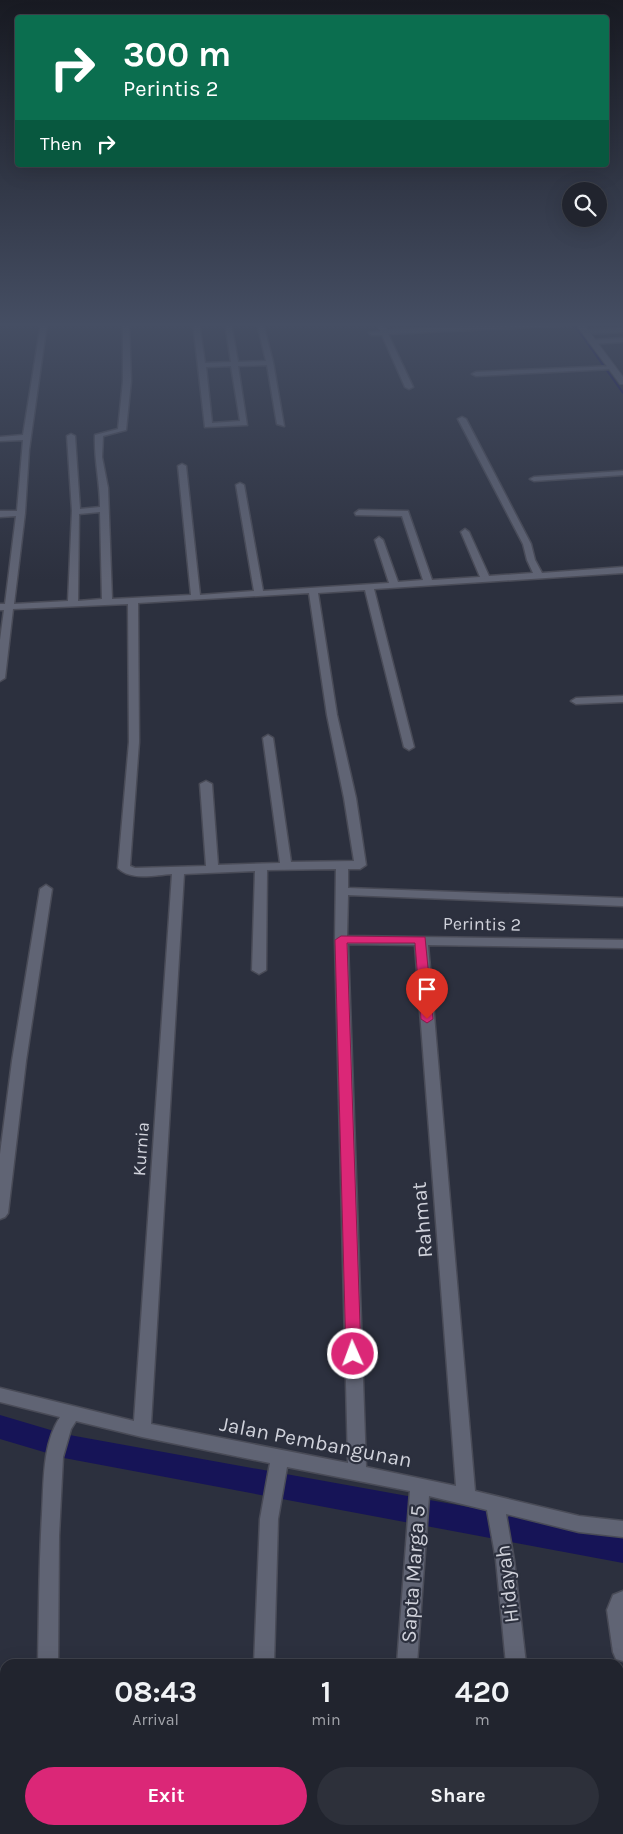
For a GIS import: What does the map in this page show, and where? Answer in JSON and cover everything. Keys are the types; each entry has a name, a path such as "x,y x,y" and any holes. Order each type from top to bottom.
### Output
{"street":[{"path":"0,678 5,607 21,513 26,437 30,409"},
{"path":"107,602 104,488 98,457 99,435 102,432 122,430 124,409"},
{"path":"206,409 207,424 243,424 241,409"},
{"path":"278,409 281,424"},
{"path":"462,418 527,544 531,560 540,576"},
{"path":"71,436 76,511 73,603"},
{"path":"0,439 26,437"},
{"path":"182,466 196,598"},
{"path":"534,479 623,473"},
{"path":"240,485 259,594"},
{"path":"76,511 105,509"},
{"path":"0,514 21,513"},
{"path":"359,513 405,513 428,582"},
{"path":"465,532 486,579"},
{"path":"379,540 394,585"},
{"path":"5,607 196,598 623,570"},
{"path":"369,586 409,747"},
{"path":"134,601 134,742 124,868 134,872 360,865 350,798 332,715 313,590"},
{"path":"576,701 623,699"},
{"path":"268,738 286,866"},
{"path":"206,784 212,869"},
{"path":"342,866 341,940 357,1472"},
{"path":"260,970 261,867"},
{"name":"Kurnia","path":"142,1430 178,870"},
{"path":"0,1213 18,1061 46,889"},
{"path":"342,891 623,902"},
{"name":"Perintis 2","path":"341,940 623,944"},
{"name":"Rahmat","path":"421,940 466,1498"},
{"name":"Jalan Pembangunan","path":"0,1395 67,1420 142,1430 278,1464 357,1472 419,1492 466,1498 497,1511 623,1529"},
{"path":"48,1659 50,1536 54,1457 67,1420"},
{"path":"264,1659 270,1505 278,1464"},
{"name":"Sapta Marga 5","path":"406,1659 417,1541 419,1492"},
{"name":"Hidayah","path":"497,1511 505,1560 515,1659"},
{"path":"623,1600 620,1601 617,1610 623,1652"}],"waterway":[{"path":"0,1427 64,1446 623,1549"}],"route":[{"path":"353,1354 341,940 421,940 427,1019"}]}
